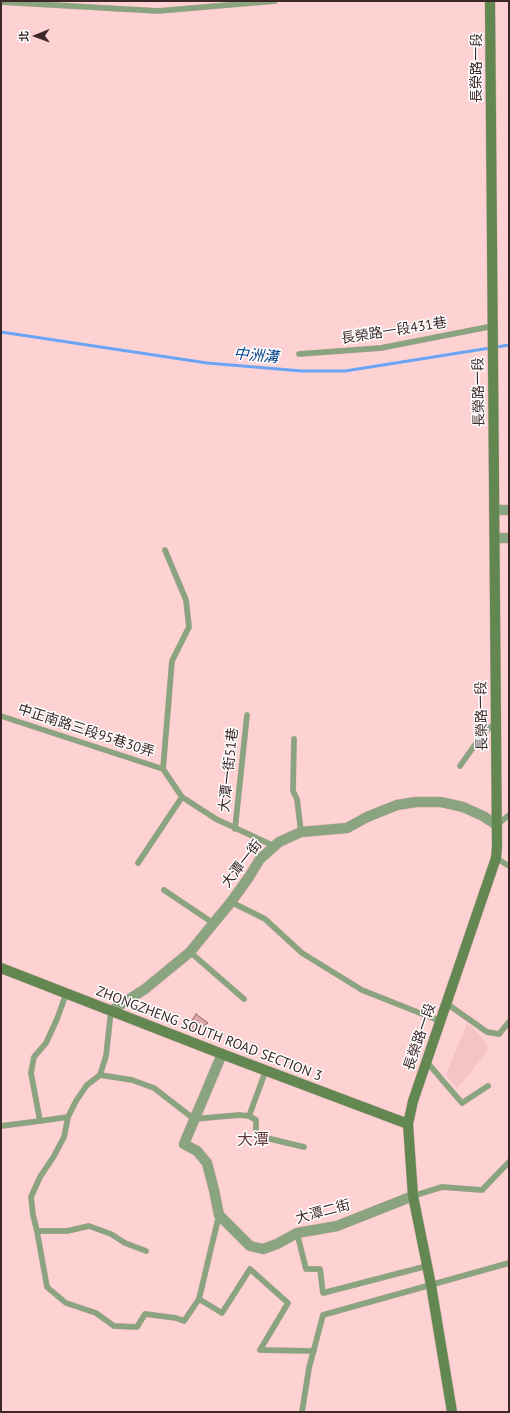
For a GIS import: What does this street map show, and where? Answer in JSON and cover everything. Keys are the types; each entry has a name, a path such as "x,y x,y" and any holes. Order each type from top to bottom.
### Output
{"street":[{"name":"長榮路一段","path":"452,1412 431,1285 413,1196 408,1124 411,1106 496,858 495,510 490,1"},
{"path":"495,510 509,510"},
{"path":"495,538 509,538"},
{"name":"大潭一街","path":"111,1011 145,989 190,952 231,902 260,859 279,842 301,832 347,828 367,817 397,805 416,802 441,802 463,807 483,816 497,826"},
{"name":"ZHONGZHENG SOUTH ROAD SECTION 3","path":"1,968 222,1054 408,1124"},
{"path":"219,1215 207,1163 197,1151 184,1144 222,1054"},
{"name":"大潭二街","path":"219,1215 250,1246 263,1249 277,1244 297,1233 337,1226 413,1196"}],"lane":[{"path":"1,2 158,11 275,1"},
{"name":"長榮路一段431巷","path":"299,354 381,348 492,326"},
{"path":"163,769 172,661 189,627 186,600 165,550"},
{"name":"大潭一街51巷","path":"236,829 247,715"},
{"name":"中正南路三段95巷30弄","path":"1,716 163,769"},
{"path":"460,766 484,732 496,723"},
{"path":"294,739 293,791 297,799 301,832"},
{"name":"大潭一街51巷","path":"163,769 182,797 216,819 274,846"},
{"path":"138,863 182,797"},
{"path":"497,826 509,815"},
{"path":"496,858 509,866"},
{"path":"164,890 213,924"},
{"path":"231,902 265,919 302,953 362,990 440,1021"},
{"path":"190,952 244,999"},
{"path":"40,1121 31,1073 34,1057 46,1043 66,994"},
{"path":"446,1003 487,1032 499,1034 509,1022"},
{"path":"111,1011 106,1056 100,1075 87,1085 76,1101 68,1117 64,1137 54,1156 40,1177 31,1197 47,1287 66,1303 96,1313 114,1326 137,1327 145,1314 176,1318 184,1321 199,1299 219,1215"},
{"path":"426,1061 462,1103 488,1086"},
{"path":"249,1116 266,1070"},
{"path":"100,1075 132,1080 154,1088 194,1119 239,1115 249,1116 256,1120 256,1132 258,1136 304,1147"},
{"path":"1,1126 68,1117"},
{"path":"413,1196 442,1187 482,1190 509,1162"},
{"path":"37,1231 68,1231 89,1226 111,1234 125,1243 146,1251"},
{"path":"297,1233 306,1269 320,1269 323,1293 427,1266"},
{"path":"302,1412 309,1368 323,1314 509,1263"},
{"path":"199,1299 222,1313 250,1270 288,1303 260,1350 314,1351"}],"shaded area":[{"path":"467,1023 482,1037 489,1049 457,1089 446,1075"}],"building":[{"path":"196,1014 208,1023 195,1032 187,1028"}],"waterway":[{"name":"中洲溝","path":"1,332 207,363 302,371 345,371 509,345"}],"district":[{"name":"大潭","path":"253,1140"}]}
